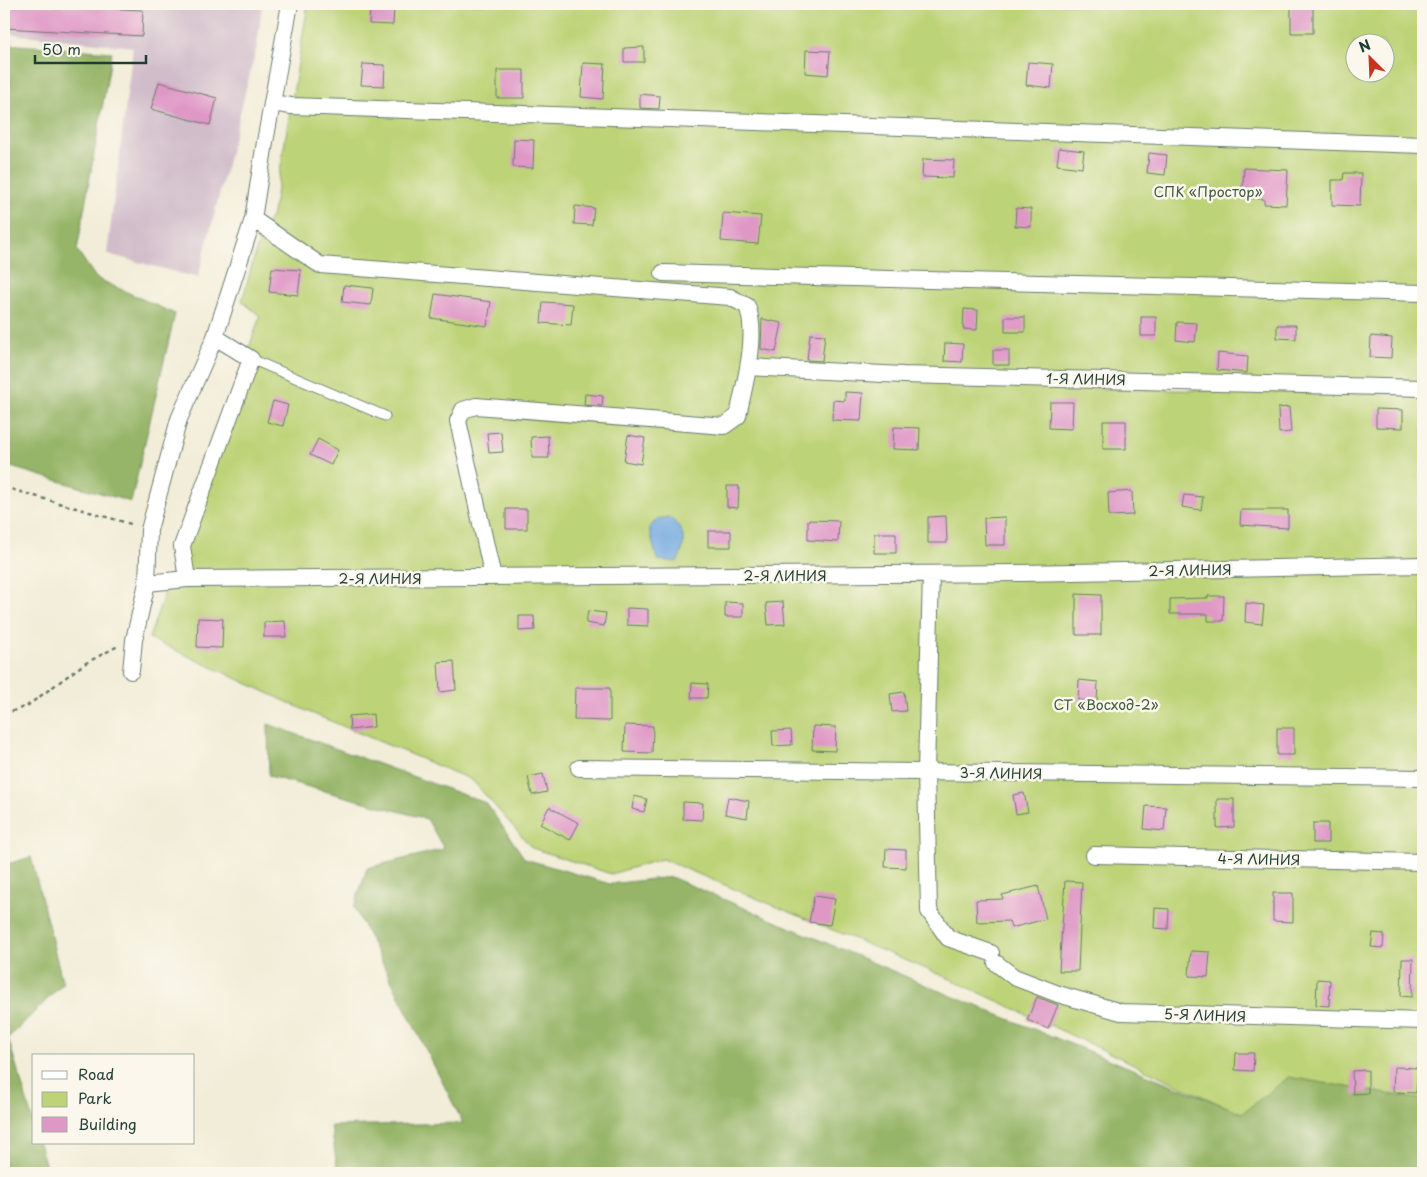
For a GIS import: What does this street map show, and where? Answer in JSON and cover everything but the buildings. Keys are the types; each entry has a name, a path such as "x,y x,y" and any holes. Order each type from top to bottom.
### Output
{"street":[{"path":"131,671 134,640 147,583 149,530 179,418 215,336 253,219 290,4"},
{"path":"272,103 301,106 1423,145"},
{"path":"253,219 320,265 730,297 747,306 751,317 748,367 738,416 724,426 476,406 463,410 458,422 493,577"},
{"path":"664,273 1423,293"},
{"path":"187,580 182,546 251,359 215,336"},
{"name":"1-Я ЛИНИЯ","path":"748,367 903,375 1423,388"},
{"name":"2-Я ЛИНИЯ","path":"147,583 187,580 931,574 1423,565"},
{"name":"5-Я ЛИНИЯ","path":"931,574 926,772 929,911 948,938 994,958 1014,977 1058,994 1121,1012 1423,1021"},
{"name":"3-Я ЛИНИЯ","path":"579,768 1423,778"},
{"name":"4-Я ЛИНИЯ","path":"1094,855 1423,862"}],"lane":[{"path":"251,359 385,416"}],"path":[{"path":"4,487 149,530"},
{"path":"4,714 27,706 84,664 134,640"}],"shaded area":[{"path":"4,4 262,4 257,46 198,278 107,254 133,47 4,33"}],"green space":[{"name":"СТ «Восход-2»","path":"308,4 1423,4 1423,383 1075,376 1075,388 1423,395 1423,1173 1368,1173 948,978 662,859 611,874 532,848 472,780 311,713 149,638 260,316 242,301 261,233 273,213"},
{"path":"4,44 112,52 77,250 96,278 175,314 131,502 4,465"},
{"path":"268,724 486,803 525,859 610,884 671,877 954,997 1242,1113 1289,1077 1423,1100 1423,1173 338,1173 331,1126 463,1123 354,907 367,868 444,849 427,819 269,776"},
{"path":"31,857 63,984 8,1038 32,1118 32,1144 39,1144 48,1173 4,1173 4,865"}],"water":[{"path":"668,517 678,526 683,537 682,549 677,562 657,560 649,528 657,519"}],"park label":[{"name":"СПК «Простор»","path":"1208,191"}]}
